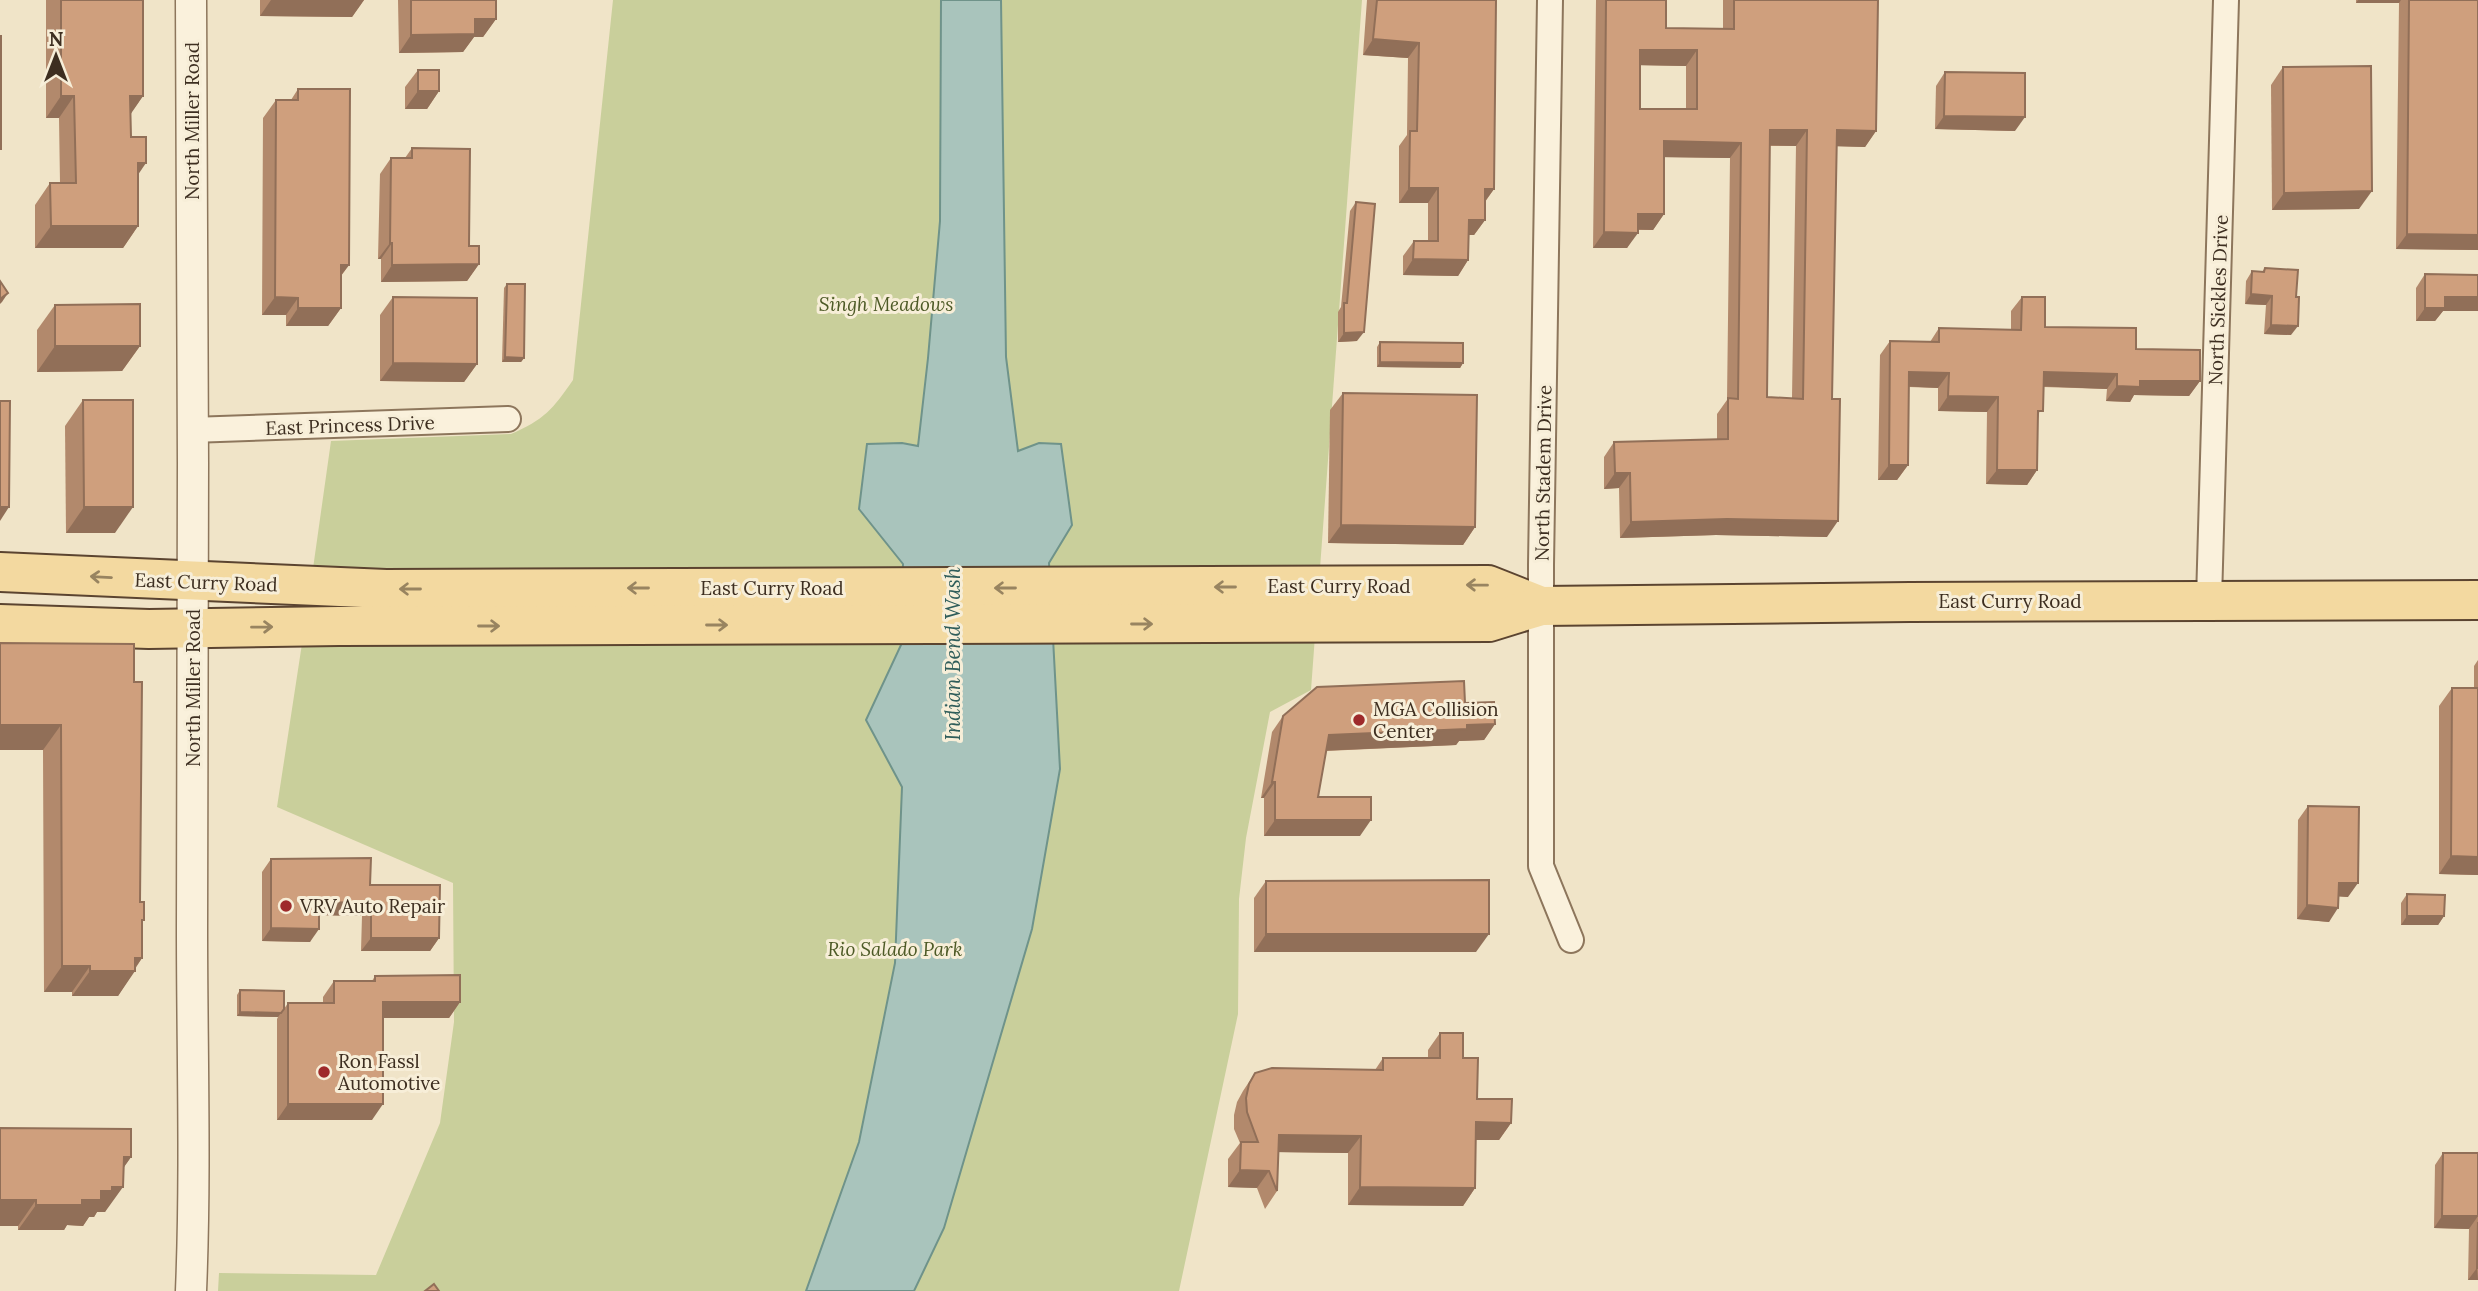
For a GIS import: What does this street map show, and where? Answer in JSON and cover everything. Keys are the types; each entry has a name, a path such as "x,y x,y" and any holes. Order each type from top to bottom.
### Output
{"main road":[{"name":"East Curry Road","path":"0,572 193,582 879,606"},
{"name":"East Curry Road","path":"0,624 149,629 879,606 1073,606 1489,622 1541,606 2478,600"}],"street":[{"name":"North Miller Road","path":"191,0 191,1291"},
{"name":"North Stadem Drive","path":"1550,0 1541,606 1541,866 1571,940"},
{"name":"North Sickles Drive","path":"2210,600 2226,0"},
{"name":"East Princess Drive","path":"191,430 508,419"}],"green space":[{"path":"613,0 1362,0 1311,690 1270,712 1246,838 1239,899 1238,1014 1179,1291 218,1291 219,1273 376,1275 440,1123 454,1022 453,883 277,807 331,441 511,434 547,413 573,380"}],"water":[{"name":"Indian Bend Wash","path":"941,0 1001,0 1006,357 1018,451 1039,443 1061,444 1072,525 1049,563 1060,769 1032,929 944,1228 914,1291 806,1291 859,1142 895,963 902,787 866,720 901,645 903,564 859,509 867,444 902,443 918,446 940,221"}],"building":[{"path":"61,0 143,0 143,96 130,96 131,137 146,137 146,163 138,163 138,226 51,226 50,183 76,183 74,96 61,96"},
{"path":"411,0 496,0 496,19 475,19 475,34 411,35"},
{"path":"1377,0 1496,0 1494,189 1485,189 1485,220 1469,220 1468,260 1413,259 1414,241 1438,241 1438,188 1409,188 1410,131 1417,131 1419,43 1373,39"},
{"path":"1606,0 1666,0 1666,28 1734,29 1734,0 1878,0 1876,131 1837,130 1832,399 1840,399 1838,521 1727,519 1631,522 1630,473 1615,473 1614,442 1728,439 1728,398 1738,399 1741,143 1664,141 1664,214 1638,214 1638,233 1604,232","holes":["1640,50 1697,50 1697,109 1640,109","1770,130 1807,130 1803,399 1767,397"]},
{"path":"2409,0 2478,0 2478,235 2407,234"},
{"path":"1,36 1,149 0,149"},
{"path":"2371,66 2372,191 2284,193 2283,67"},
{"path":"418,70 439,70 439,91 418,91"},
{"path":"1945,72 2025,73 2025,117 1944,116"},
{"path":"298,89 350,89 349,265 341,265 341,308 298,308 298,298 275,297 276,100 298,100"},
{"path":"412,148 470,149 469,246 479,246 479,264 392,265 391,158 412,158"},
{"path":"1356,202 1375,204 1364,332 1344,333 1344,303 1347,303"},
{"path":"2265,268 2298,270 2298,326 2271,325 2272,296 2251,294 2252,271 2264,272"},
{"path":"2425,274 2478,275 2478,297 2445,297 2445,308 2425,308"},
{"path":"0,281 8,293 0,299"},
{"path":"507,284 525,284 524,358 505,357"},
{"path":"393,297 477,298 477,364 393,363"},
{"path":"2022,297 2045,297 2045,327 2136,328 2136,349 2200,350 2200,381 2140,381 2140,387 2117,386 2117,374 2044,372 2043,411 2038,411 2037,470 1997,470 1998,397 1948,396 1949,373 1909,372 1908,465 1889,465 1890,341 1939,342 1939,328 2021,330"},
{"path":"140,304 140,346 55,346 55,305"},
{"path":"1380,342 1463,343 1463,363 1380,362"},
{"path":"1343,393 1477,395 1475,527 1341,525"},
{"path":"83,400 133,400 133,507 84,507"},
{"path":"0,401 10,401 9,507 0,507"},
{"path":"0,643 134,644 134,682 142,682 140,902 144,902 142,958 135,958 135,971 90,971 90,966 62,966 61,725 0,725"},
{"path":"1464,681 1465,703 1494,702 1495,724 1467,725 1467,729 1329,735 1318,797 1371,797 1371,820 1275,820 1275,782 1272,782 1283,716 1317,687"},
{"path":"2452,688 2478,688 2478,857 2451,856"},
{"path":"2308,806 2359,807 2358,883 2339,883 2338,908 2307,905"},
{"path":"371,858 370,885 440,885 439,938 371,938 371,903 319,902 319,929 271,928 271,859"},
{"path":"1489,880 1489,934 1266,934 1266,881"},
{"path":"2407,894 2445,895 2444,916 2407,916"},
{"path":"460,975 460,1002 383,1002 383,1104 288,1104 288,1003 334,1003 334,981 375,981 375,976"},
{"path":"240,990 284,991 284,1009 281,1013 240,1012"},
{"path":"1440,1033 1463,1033 1463,1058 1478,1058 1477,1099 1512,1099 1511,1123 1476,1122 1475,1188 1360,1187 1361,1136 1279,1135 1277,1191 1269,1171 1240,1170 1241,1142 1258,1142 1247,1112 1246,1098 1255,1073 1272,1068 1383,1070 1383,1058 1440,1058"},
{"path":"0,1128 131,1129 131,1157 124,1157 123,1187 101,1191 101,1200 82,1200 82,1205 36,1205 36,1200 0,1200"},
{"path":"2443,1153 2478,1153 2478,1216 2442,1216"},
{"path":"434,1284 439,1291 425,1291"}],"place":[{"name":"MGA Collision Center","path":"1359,720"},
{"name":"VRV Auto Repair","path":"286,906"},
{"name":"Ron Fassl Automotive","path":"324,1072"}],"park label":[{"name":"Singh Meadows","path":"886,304"},
{"name":"Rio Salado Park","path":"895,949"}]}
